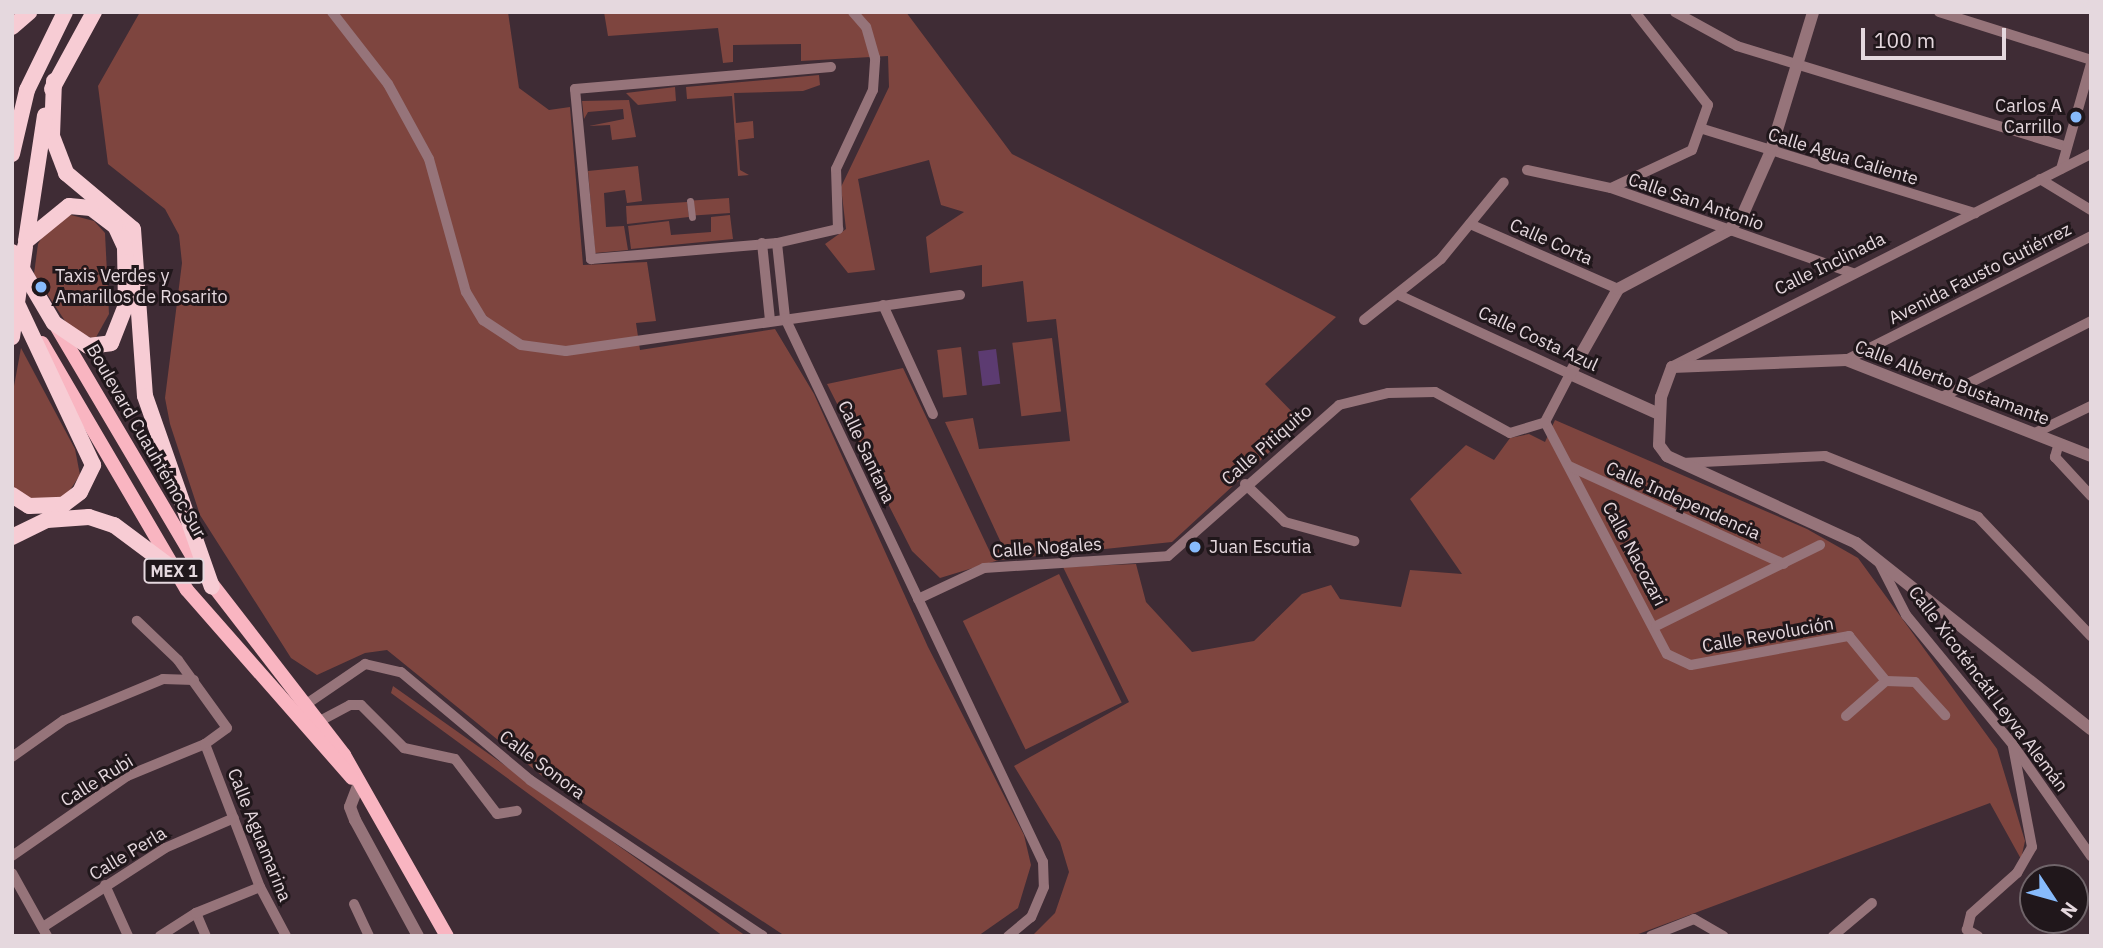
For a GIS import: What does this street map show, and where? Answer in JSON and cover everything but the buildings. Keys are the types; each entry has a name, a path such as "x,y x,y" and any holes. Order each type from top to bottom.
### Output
{"highway":[{"path":"12,27 29,12"},
{"path":"13,142 40,56 65,12"},
{"path":"12,337 21,246 54,81 94,12"},
{"path":"54,81 52,136 66,173 133,229 148,408 212,587"},
{"path":"21,246 51,215 80,205 109,219 122,237 126,305 117,337 94,348 54,323"},
{"name":"Boulevard Cuauhtémoc Sur","path":"21,246 54,323"},
{"name":"Boulevard Cuauhtémoc Sur","path":"12,293 36,333"},
{"path":"12,495 29,506 64,505 87,483 93,465 36,333"},
{"path":"12,537 47,520 89,517 114,525 173,569"}],"main road":[{"name":"Boulevard Cuauhtémoc Sur","path":"54,323 212,587 318,722 398,842 447,936"},
{"name":"Boulevard Cuauhtémoc Sur","path":"36,333 173,569 356,782"}],"street":[{"path":"332,12 388,84 429,159 466,292 484,320 521,345 566,351 960,295"},
{"path":"831,67 575,89 591,259 777,243 838,229 836,169 873,90 875,58 866,27 853,12"},
{"path":"1611,188 1692,150 1703,129 1709,105 1636,12"},
{"path":"1675,12 1737,46 2067,147"},
{"path":"1545,422 1618,289 1729,230 1744,214 1770,153 1813,12"},
{"path":"1939,12 2091,62 2061,169"},
{"name":"Calle Agua Caliente","path":"1703,129 1770,153 1975,213"},
{"name":"Calle Inclinada","path":"1672,367 1853,273 2091,155"},
{"name":"Calle San Antonio","path":"1527,170 1611,188 1853,273"},
{"path":"2040,179 2091,210"},
{"path":"1364,320 1402,296 1470,224 1504,182"},
{"path":"690,201 692,217"},
{"name":"Calle Corta","path":"1470,224 1618,289"},
{"name":"Avenida Fausto Gutiérrez","path":"1846,360 2091,236"},
{"path":"762,243 770,320"},
{"name":"Calle Santana","path":"777,243 785,318 918,600"},
{"name":"Calle Costa Azul","path":"1402,296 1659,414"},
{"path":"883,305 933,414"},
{"path":"1942,397 2091,321"},
{"name":"Calle Alberto Bustamante","path":"1672,367 1846,360 2091,456"},
{"path":"1672,367 1659,414 1659,445 1668,456 1878,559 2091,729"},
{"name":"Calle Pitiquito","path":"1142,558 1168,556 1245,484 1339,405 1388,393 1435,392 1510,433 1545,422"},
{"path":"2035,433 2091,406"},
{"name":"Calle Nacozari","path":"1545,422 1656,626"},
{"path":"2059,443 2055,457 2091,496"},
{"path":"1681,463 1825,456 1978,517 2091,636"},
{"name":"Calle Independencia","path":"1569,466 1784,564"},
{"path":"1245,484 1285,522 1354,541"},
{"path":"1656,626 1819,545"},
{"name":"Calle Nogales","path":"918,600 984,568 1142,558"},
{"name":"Calle Xicoténcátl Leyva Alemán","path":"1878,559 1906,615 2013,746 2091,856"},
{"path":"918,600 1043,862 1040,897 1031,917 1008,936"},
{"path":"137,621 194,680 227,721 224,733 205,744"},
{"name":"Calle Revolución","path":"1656,626 1667,654 1691,665 1849,636 1886,681"},
{"name":"Calle Sonora","path":"305,705 338,676 365,664 401,672 530,780 763,936"},
{"path":"12,757 64,720 163,679 194,680"},
{"path":"1846,716 1886,681 1915,682 1945,715"},
{"path":"318,722 349,705 361,705 404,748 454,758 497,814 517,811"},
{"name":"Calle Aguamarina","path":"205,744 260,887 286,936"},
{"name":"Calle Rubi","path":"12,856 127,776 205,744"},
{"path":"1978,936 1968,930 1971,914 2017,873 2032,847 2013,746"},
{"path":"356,782 350,807 355,820 418,936"},
{"name":"Calle Perla","path":"45,932 105,885 164,848 234,818"},
{"path":"12,873 45,932"},
{"path":"105,885 128,936"},
{"path":"160,936 196,912 260,887"},
{"path":"1833,936 1872,903"},
{"path":"354,904 369,936"},
{"path":"196,912 206,936"},
{"path":"1651,936 1694,919 1709,924 1724,936"}],"shaded area":[{"path":"140,12 508,12 519,88 549,110 570,107 583,265 647,262 656,321 636,323 640,350 775,329 814,394 928,647 1024,835 1031,865 1018,908 978,936 785,936 541,775 387,650 365,653 317,675 291,658 200,515 170,424 165,398 182,263 179,235 165,209 108,164 98,86"},
{"path":"604,12 906,12 1012,154 1336,317 1265,384 1302,422 1172,542 999,560 940,578 912,551 827,384 903,368 990,552 1003,547 945,422 973,418 979,449 1070,441 1056,319 1027,322 1023,281 982,287 982,265 930,273 926,237 964,212 941,205 929,160 858,179 875,270 848,273 825,244 846,229 841,187 889,87 888,56 801,61 801,44 733,45 733,62 723,63 718,28 608,36"},
{"path":"819,75 820,85 803,91 734,93 736,123 753,121 754,138 738,140 740,170 749,175 738,176 732,96 687,99 686,87"},
{"path":"675,87 676,101 638,105 626,93"},
{"path":"629,100 636,137 612,140 610,125 589,126 624,119 623,109 588,112 584,119 582,101"},
{"path":"638,166 642,201 627,203 625,190 604,193 606,227 624,226 628,250 595,253 588,171"},
{"path":"729,198 730,213 694,215 693,201"},
{"path":"687,202 689,217 627,224 626,206"},
{"path":"71,215 94,221 105,233 109,314 95,339 71,330 34,274 38,244 48,227"},
{"path":"730,215 733,239 631,249 628,226 669,221 671,235 711,232 711,217"},
{"path":"1052,338 1061,411 1021,416 1012,343"},
{"path":"961,347 967,395 943,398 937,350"},
{"path":"21,348 75,449 80,475 66,496 29,502 12,487 12,397"},
{"path":"996,349 1000,384 982,386 978,351"},
{"path":"1555,420 1807,529 1858,558 1997,749 2025,841 2021,859 1990,803 1633,936 1032,936 1055,913 1069,872 1060,842 1014,766 1129,702 1063,567 1136,564 1146,602 1192,652 1254,641 1302,594 1331,585 1340,599 1401,607 1410,570 1462,574 1410,499 1466,445 1494,460 1510,438 1529,434 1545,442"},
{"path":"1059,574 1122,703 1026,749 963,621"},
{"path":"393,686 746,936 723,936 391,693"}],"place":[{"name":"Carlos A Carrillo","path":"2076,117"},
{"name":"Taxis Verdes y Amarillos de Rosarito","path":"41,287"},
{"name":"Juan Escutia","path":"1195,547"}]}
